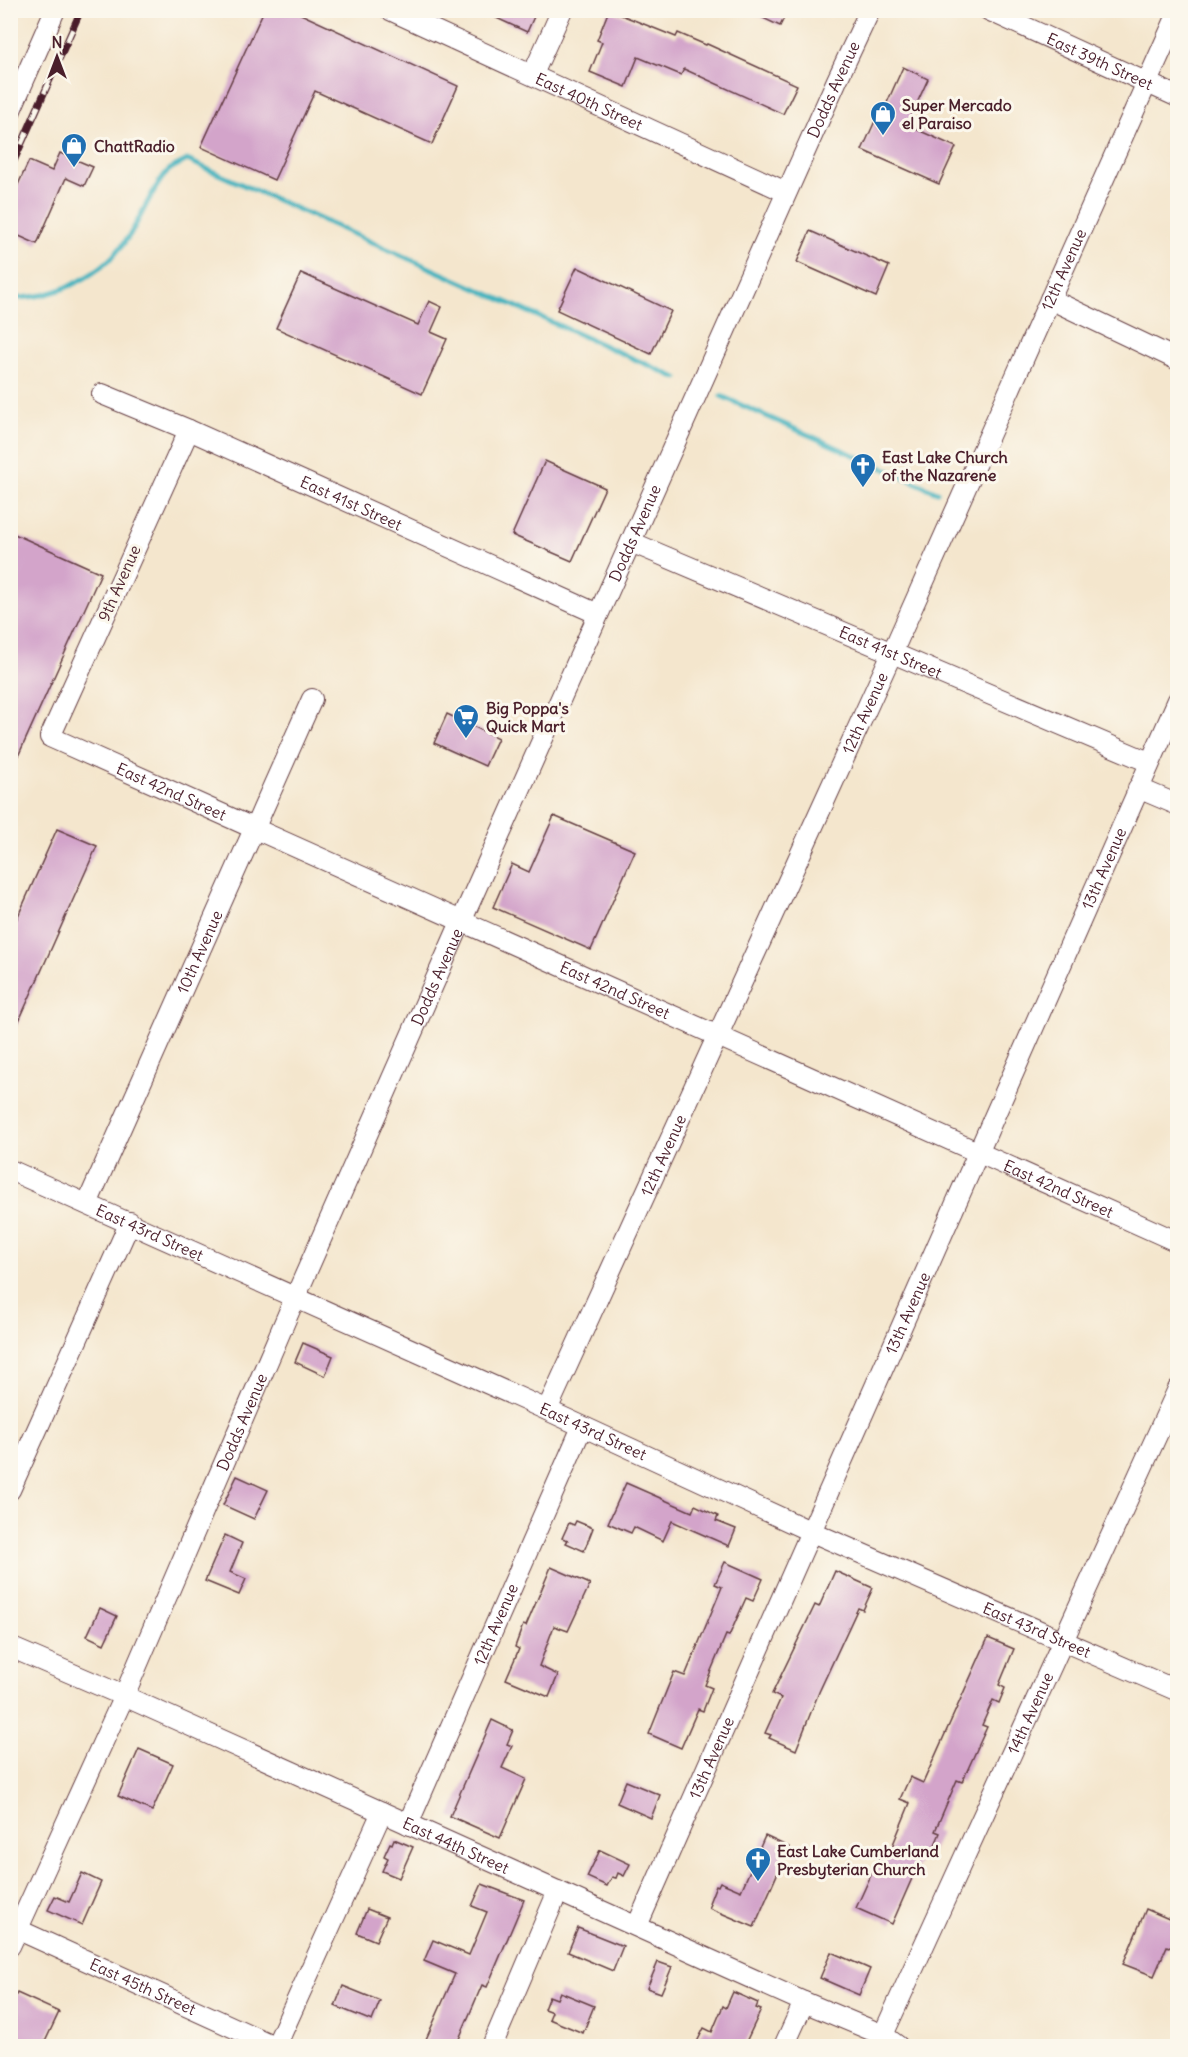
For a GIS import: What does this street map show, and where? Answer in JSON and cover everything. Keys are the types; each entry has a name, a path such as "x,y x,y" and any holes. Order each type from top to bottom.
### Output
{"street":[{"path":"10,112 55,10"},
{"name":"East 40th Street","path":"390,10 786,192"},
{"path":"532,74 562,10"},
{"name":"Dodds Avenue","path":"13,1933 124,1696 295,1298 461,922 786,192 870,10"},
{"name":"East 39th Street","path":"988,10 1178,97"},
{"name":"12th Avenue","path":"548,1410 720,1036 1178,14"},
{"path":"1050,298 1178,360"},
{"name":"East 41st Street","path":"102,394 189,430 598,614"},
{"name":"9th Avenue","path":"50,737 189,430"},
{"name":"East 41st Street","path":"631,542 1149,762"},
{"name":"10th Avenue","path":"87,1204 312,699"},
{"name":"13th Avenue","path":"637,1926 1178,700"},
{"name":"East 42nd Street","path":"50,737 1178,1242"},
{"path":"1138,788 1178,805"},
{"name":"East 43rd Street","path":"10,1170 548,1410 812,1532 1178,1691"},
{"path":"10,1490 130,1222"},
{"name":"14th Avenue","path":"890,2041 1064,1640 1178,1389"},
{"name":"12th Avenue","path":"408,1824 582,1427"},
{"name":"East 44th Street","path":"10,1647 124,1696 890,2041"},
{"path":"275,2046 382,1812"},
{"path":"492,2046 558,1891"},
{"name":"East 45th Street","path":"13,1933 275,2046"},
{"path":"784,2046 804,2002"}],"building":[{"path":"264,10 292,10 458,86 432,144 315,91 274,180 201,147"},
{"path":"479,10 537,10 527,32"},
{"path":"609,10 676,37 678,33 707,44 797,85 783,114 684,69 681,75 638,57 626,87 590,72 602,42 597,40"},
{"path":"746,10 788,10 780,26"},
{"path":"903,67 928,79 907,125 956,147 939,184 862,150 879,112 882,114"},
{"path":"60,153 93,167 84,186 66,178 37,244 10,232 10,202 29,161 52,171"},
{"path":"810,231 889,266 876,297 797,262"},
{"path":"577,267 671,311 651,354 557,310"},
{"path":"301,273 418,325 429,301 442,307 431,332 447,339 422,394 276,328"},
{"path":"545,461 605,488 572,561 512,535"},
{"path":"10,532 101,573 10,774"},
{"name":"Big Poppa's Quick Mart","path":"447,714 498,738 485,766 434,743"},
{"path":"554,816 635,851 591,950 493,907 512,864 529,872"},
{"path":"57,829 97,846 10,1041 10,934"},
{"path":"303,1343 333,1356 325,1376 295,1362"},
{"path":"237,1476 268,1490 254,1519 223,1505"},
{"path":"626,1483 692,1512 695,1505 718,1516 716,1521 736,1529 729,1546 672,1521 663,1541 634,1527 631,1533 608,1523"},
{"path":"576,1521 593,1528 584,1551 566,1543 568,1540 562,1538 569,1523 574,1525"},
{"path":"225,1535 242,1543 230,1572 246,1579 239,1595 205,1581"},
{"path":"725,1562 763,1579 753,1601 746,1598 729,1636 726,1635 705,1685 712,1688 703,1711 698,1709 681,1748 649,1734 674,1672 685,1676 722,1587 715,1584"},
{"path":"551,1567 590,1584 568,1631 554,1626 539,1666 558,1675 549,1697 506,1679 519,1649 515,1647 523,1625 526,1626"},
{"path":"835,1571 873,1588 863,1610 858,1608 819,1692 796,1750 769,1738 771,1735 765,1733 781,1698 772,1694 815,1605 819,1607"},
{"path":"100,1608 117,1616 104,1644 87,1636"},
{"path":"988,1638 1014,1649 999,1685 1005,1688 999,1703 993,1700 982,1725 987,1727 962,1782 957,1780 935,1831 940,1833 931,1854 924,1851 892,1924 856,1908 882,1851 889,1854 910,1803 900,1799 910,1777 923,1783"},
{"path":"492,1720 513,1730 507,1744 512,1746 502,1768 526,1779 500,1838 450,1816"},
{"path":"139,1749 173,1764 152,1811 118,1796"},
{"path":"626,1781 660,1795 651,1818 617,1803"},
{"name":"East Lake Cumberland Presbyterian Church","path":"765,1836 789,1847 754,1927 709,1908 711,1904 709,1903 716,1885 718,1886 720,1882 741,1891"},
{"path":"394,1839 413,1847 399,1878 382,1871 388,1858 384,1856"},
{"path":"600,1850 630,1864 624,1876 618,1873 616,1878 612,1877 607,1886 587,1877"},
{"path":"82,1873 101,1882 82,1925 48,1910 55,1896 69,1902"},
{"path":"482,1884 524,1900 487,1987 482,1985 456,2046 423,2046 455,1974 424,1961 433,1940 469,1955 487,1912 472,1906"},
{"path":"367,1909 387,1917 376,1941 357,1933"},
{"path":"1146,1909 1178,1923 1171,1948 1167,1946 1154,1976 1123,1964"},
{"path":"578,1928 623,1946 613,1971 568,1952"},
{"path":"831,1952 870,1969 859,1995 820,1978"},
{"path":"658,1962 672,1967 661,1993 647,1988"},
{"path":"343,1986 380,2001 372,2021 335,2006"},
{"path":"560,1992 594,2006 583,2033 549,2019 552,2012 544,2009 549,1996 557,1999"},
{"path":"733,1992 758,2003 756,2008 761,2010 744,2046 695,2046 704,2028 712,2032 723,2006 726,2008"},
{"path":"17,1993 59,2012 43,2046 10,2046 10,2008"}],"waterway":[{"path":"10,298 28,297 62,289 93,273 119,250 167,172 187,160 677,378"},
{"path":"721,396 937,492"}],"railway":[{"path":"10,170 81,10"}],"place":[{"name":"Super Mercado el Paraiso","path":"883,137"},
{"name":"ChattRadio","path":"74,169"},
{"name":"East Lake Church of the Nazarene","path":"863,489"},
{"name":"Big Poppa's Quick Mart","path":"466,740"},
{"name":"East Lake Cumberland Presbyterian Church","path":"758,1883"}]}
